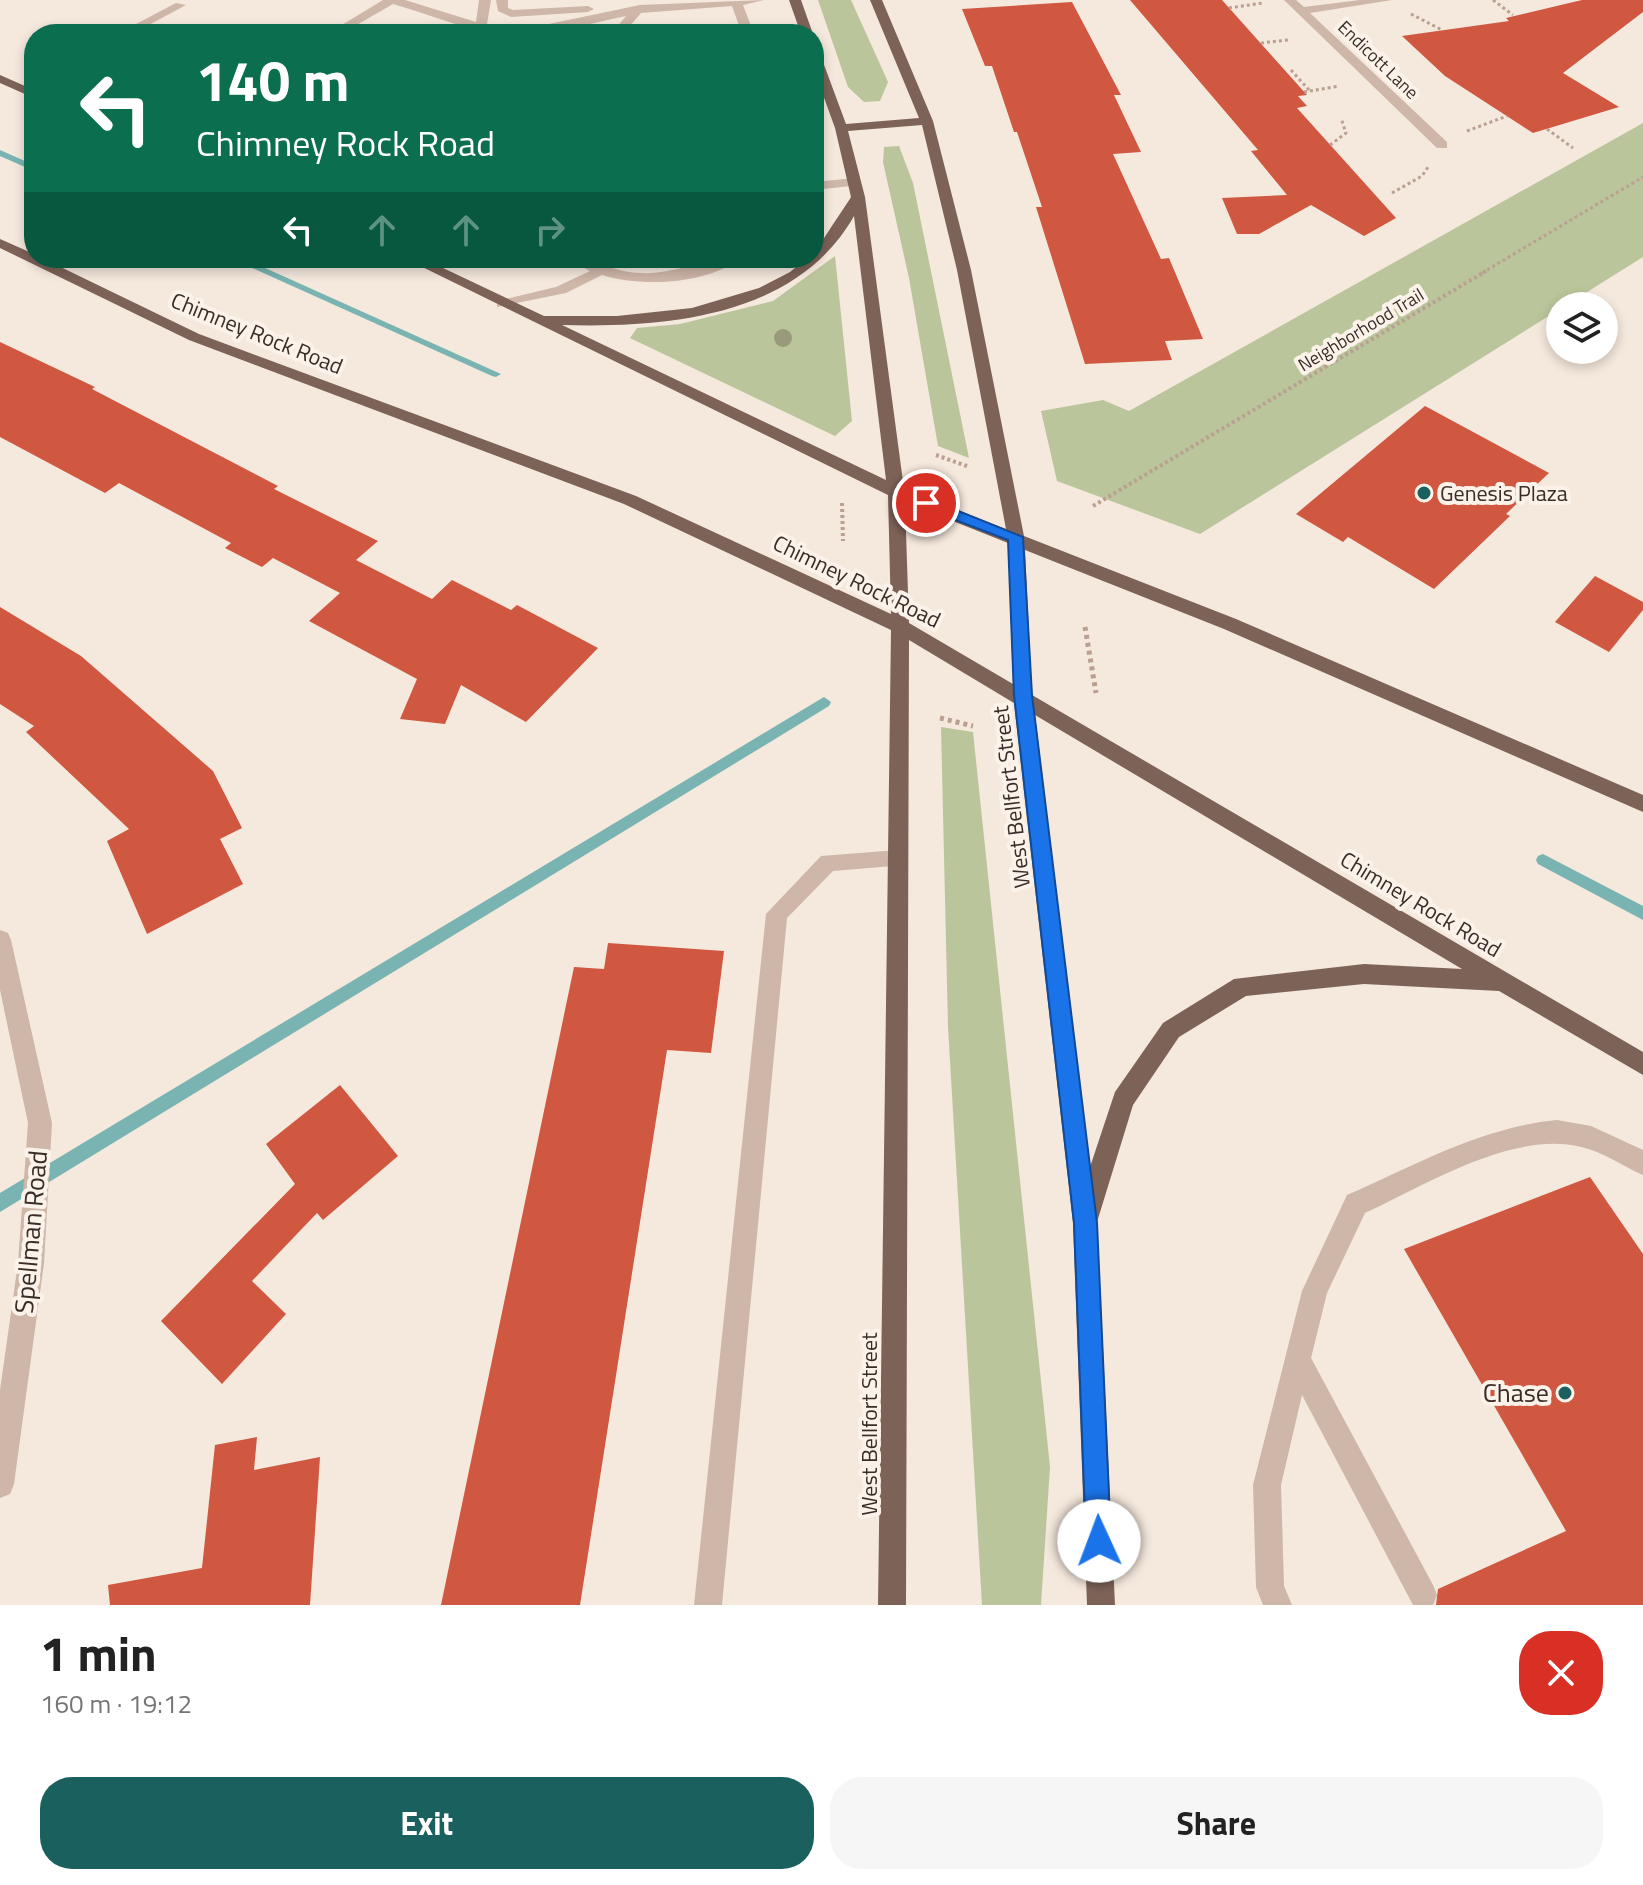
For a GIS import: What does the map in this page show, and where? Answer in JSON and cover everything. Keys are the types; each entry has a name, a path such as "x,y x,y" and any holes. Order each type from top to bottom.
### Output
{"main road":[{"path":"795,0 803,24"},
{"name":"West Bellfort Street","path":"876,0 927,121 964,270 1016,537 1023,695 1085,1223 1101,1605"},
{"path":"0,79 24,88"},
{"name":"West Bellfort Street","path":"824,81 841,128 856,190 896,492 900,626 892,1605"},
{"path":"841,128 927,121"},
{"path":"824,249 856,190"},
{"name":"Chimney Rock Road","path":"0,243 24,255"},
{"name":"Chimney Rock Road","path":"52,268 194,337 630,500 900,626 1023,695 1643,1064"},
{"path":"434,268 502,304 896,492 1230,624 1643,804"},
{"path":"536,320 612,324 744,298 789,279 803,268"},
{"path":"1085,1223 1123,1100 1171,1030 1242,986 1364,974 1504,982"}],"street":[{"path":"350,24 392,0 471,24"},
{"path":"481,24 485,0"},
{"path":"502,0 502,9 511,14 758,0"},
{"name":"Endicott Lane","path":"1290,0 1442,145"},
{"path":"1302,11 1386,0"},
{"path":"736,1 744,24"},
{"path":"143,24 180,5"},
{"path":"558,24 639,5"},
{"path":"625,24 639,5"},
{"path":"824,187 856,190"},
{"path":"502,304 575,285 600,268"},
{"path":"610,268 627,279 672,277 701,268"},
{"path":"708,1605 777,914 828,862 898,859"},
{"name":"Spellman Road","path":"0,940 40,1123 31,1263 0,1484"},
{"path":"1278,1605 1270,1587 1267,1485 1315,1291 1356,1204 1514,1136 1560,1132 1615,1146 1643,1163"},
{"path":"1298,1360 1423,1595"}],"path":[{"path":"1493,0 1513,15"},
{"path":"1229,8 1274,1"},
{"path":"1409,12 1442,30"},
{"path":"1291,70 1310,91"},
{"path":"1392,193 1422,176 1442,145 1507,116"},
{"path":"1330,145 1346,133 1341,118"},
{"path":"1547,129 1573,148"},
{"name":"Neighborhood Trail","path":"1093,506 1643,177"},
{"path":"936,455 967,466"},
{"path":"842,503 843,541"},
{"path":"1085,627 1096,693"},
{"path":"940,718 973,726"}],"green space":[{"path":"818,0 851,0 888,82 880,101 864,102 848,87"},
{"path":"1643,123 1643,257 1587,292 1546,292 1546,318 1200,534 1057,481 1041,411 1103,400 1129,411"},
{"path":"899,146 913,183 969,458 938,446 909,278 883,162 884,147"},
{"path":"835,256 852,421 835,436 630,338 637,328 680,324 773,301 818,268 824,268 824,264"},
{"path":"941,727 973,732 1050,1467 1041,1605 982,1605 948,1027"}],"building":[{"path":"1130,0 1222,0 1307,95 1298,96 1307,106 1297,108 1396,218 1364,236 1311,205 1259,234 1237,234 1222,198 1287,195 1251,151 1258,150"},
{"path":"1582,0 1643,0 1643,12 1563,73 1619,107 1533,133 1445,76 1402,36 1509,21 1506,18"},
{"path":"1072,2 1121,95 1114,95 1141,152 1113,154 1161,259 1169,258 1203,339 1165,341 1172,360 1085,364 1036,207 1042,207 1017,132 1014,132 992,66 985,66 962,9"},
{"path":"0,342 95,387 92,389 278,486 274,489 378,541 356,560 432,599 452,580 511,610 517,605 598,648 526,722 461,685 445,724 400,719 417,679 309,621 340,593 273,558 262,567 225,548 231,543 119,483 105,493 0,437"},
{"name":"Genesis Plaza","path":"1425,406 1549,473 1506,514 1510,516 1434,589 1348,537 1343,542 1296,514"},
{"path":"1595,576 1643,602 1643,610 1609,652 1555,622"},
{"path":"0,607 81,656 213,771 242,828 220,839 243,884 147,934 107,841 129,829 26,732 34,726 0,704"},
{"path":"608,943 724,951 711,1053 667,1050 580,1605 441,1605 574,967 604,969"},
{"path":"340,1085 398,1156 323,1220 317,1213 252,1281 286,1314 222,1384 161,1321 295,1184 266,1144"},
{"name":"Chase","path":"1590,1177 1643,1254 1643,1605 1436,1605 1438,1589 1566,1531 1404,1249"},
{"path":"257,1437 254,1470 320,1457 310,1605 110,1605 108,1585 202,1568 215,1445"}],"waterway":[{"path":"0,153 24,164"},
{"path":"258,268 496,374"},
{"path":"0,1203 824,702"},
{"path":"1543,860 1643,913"}],"place":[{"name":"Genesis Plaza","path":"1424,493"},
{"name":"Chase","path":"1565,1393"}],"route":[{"path":"926,503 1016,537 1023,695 1085,1223 1099,1541"}]}
